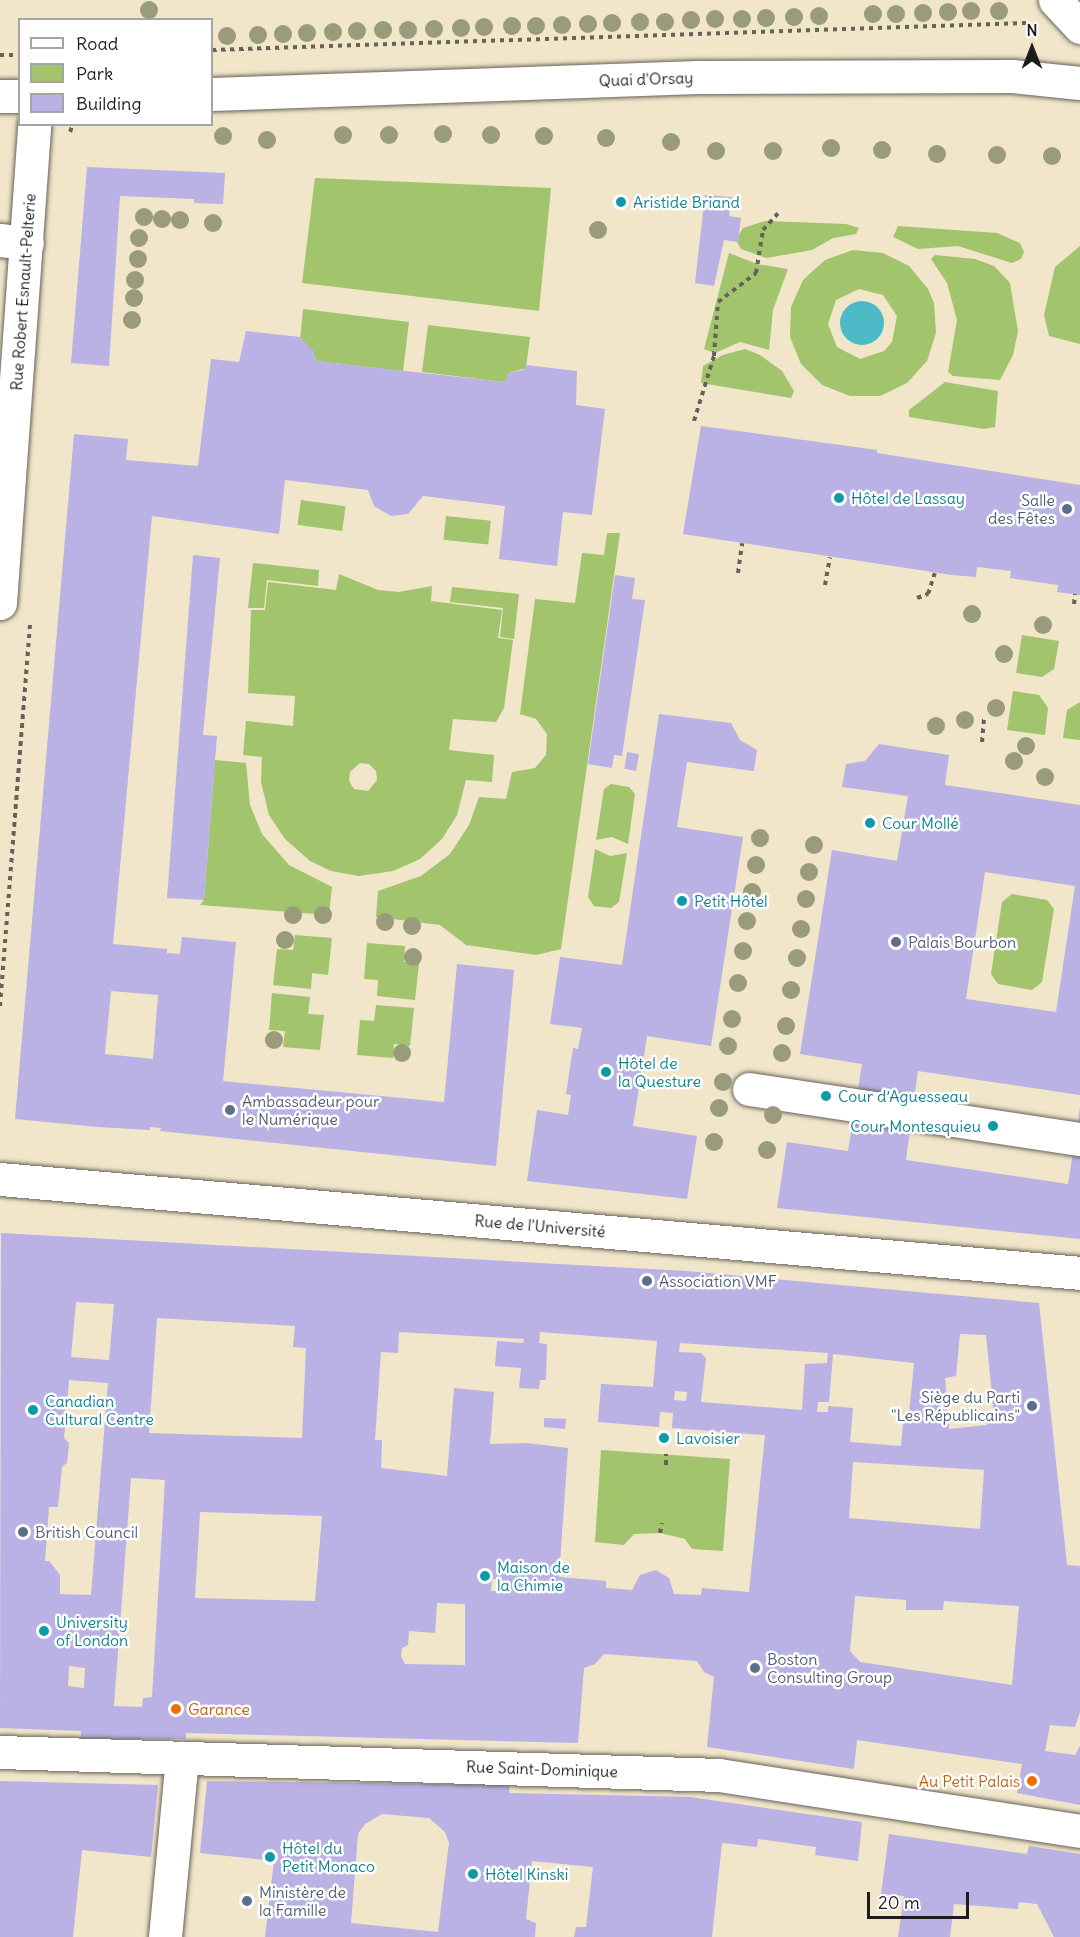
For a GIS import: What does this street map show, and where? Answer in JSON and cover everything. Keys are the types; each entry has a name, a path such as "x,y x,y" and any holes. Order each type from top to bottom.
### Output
{"street":[{"path":"1055,0 1079,26"},
{"name":"Quai d'Orsay","path":"213,94 710,77 1012,76 1080,83"},
{"path":"0,96 18,96"},
{"name":"Rue Robert Esnault-Pelterie","path":"0,603 13,255 34,126"},
{"path":"749,1089 1080,1139"},
{"name":"Rue de l'Université","path":"0,1179 1080,1273"},
{"name":"Rue Saint-Dominique","path":"0,1752 719,1775 1080,1831"},
{"path":"165,1937 182,1758"}],"path":[{"path":"213,50 1018,22 1079,26"},
{"path":"0,56 18,55"},
{"path":"694,421 714,356 718,302 756,273 763,230 779,212"},
{"path":"738,573 742,543"},
{"path":"825,585 830,557"},
{"path":"917,598 928,594 934,573"},
{"path":"1074,604 1075,594"},
{"path":"982,742 984,718"},
{"path":"666,1454 666,1465"},
{"path":"660,1533 662,1523"}],"green space":[{"path":"315,178 551,188 539,311 302,283"},
{"path":"765,221 846,224 859,228 856,234 833,238 812,250 766,258 741,249 736,240 743,228"},
{"path":"898,226 997,233 1020,243 1024,252 1021,259 1012,263 958,246 918,249 893,237"},
{"path":"1080,246 1080,344 1049,336 1044,315 1055,267"},
{"path":"853,250 883,253 909,266 928,289 934,303 936,333 927,361 907,383 880,396 850,396 822,385 801,364 790,337 791,307 803,280 825,260","holes":["859,289 883,295 897,316 892,342 884,351 860,359 837,347 828,324 836,300"]},
{"path":"729,253 757,264 788,269 773,310 769,350 740,342 715,353 704,349"},
{"path":"935,255 975,259 994,266 1010,283 1018,331 1013,355 1000,380 953,376 948,372 957,320 947,283 931,259"},
{"path":"303,309 409,322 403,371 316,361 313,351 300,341"},
{"path":"428,325 530,337 526,368 509,373 504,382 422,372"},
{"path":"745,349 760,355 782,371 794,391 791,398 701,383 703,366 723,355"},
{"path":"945,382 998,391 995,427 984,429 909,417 909,410"},
{"path":"301,500 346,506 342,531 298,525"},
{"path":"446,516 491,521 488,545 443,540"},
{"path":"607,533 620,533 561,949 536,955 466,945 440,925 376,917 378,891 421,876 450,854 469,825 479,797 506,799 512,772 535,768 546,755 547,734 536,719 520,714 535,599 575,603 582,553 604,555"},
{"path":"253,563 319,570 318,586 267,580 264,608 248,608"},
{"path":"339,574 378,590 399,592 432,586 431,601 502,610 498,638 513,640 504,708 496,722 453,719 449,750 494,755 492,782 466,780 457,815 442,839 420,859 393,871 359,876 331,871 310,861 285,839 269,815 261,782 262,757 243,755 246,721 293,726 295,696 248,693 251,610 265,610 268,582 336,590","holes":["360,763 369,764 376,771 377,780 368,791 354,789 349,781 350,772"]},
{"path":"452,587 519,594 514,639 500,637 503,608 450,602"},
{"path":"1022,635 1059,641 1054,669 1042,677 1016,673"},
{"path":"1013,691 1039,695 1048,708 1045,735 1007,730"},
{"path":"1080,702 1080,740 1063,738 1067,710"},
{"path":"215,760 246,763 250,805 262,834 289,865 332,887 329,915 200,905 204,900"},
{"path":"611,784 629,787 635,794 628,844 612,837 596,840 604,789"},
{"path":"595,849 610,856 627,853 619,902 611,908 594,906 588,897"},
{"path":"1012,894 1047,900 1054,909 1042,982 1032,990 998,984 991,974 1002,902"},
{"path":"295,935 332,938 328,975 312,973 311,989 273,985 277,949 293,950"},
{"path":"367,943 405,946 404,962 419,964 415,1000 377,996 378,980 364,979"},
{"path":"272,993 310,997 308,1014 324,1015 320,1050 283,1047 285,1031 269,1030"},
{"path":"376,1005 414,1008 410,1046 394,1044 393,1058 357,1055 360,1020 374,1021"},
{"path":"601,1450 730,1459 723,1551 692,1549 685,1539 660,1533 634,1534 624,1545 595,1542"}],"water":[{"path":"862,301 877,308 884,323 877,338 862,345 847,338 840,323 847,308"}],"building":[{"path":"87,167 225,173 223,204 194,203 194,199 120,196 109,366 71,363"},
{"path":"705,195 732,197 729,216 741,218 738,242 724,240 714,286 695,283"},
{"path":"246,331 300,337 313,351 316,361 504,382 509,373 523,370 526,365 577,371 576,405 605,409 592,515 563,512 557,566 499,559 505,506 423,496 408,514 391,516 374,506 368,490 285,480 279,534 152,516 113,944 167,949 167,953 180,954 182,937 236,942 223,1081 444,1102 457,964 514,970 496,1166 160,1131 161,1128 150,1127 150,1130 98,1127 15,1119 74,434 128,439 126,460 198,466 211,359 239,362","holes":["111,991 158,995 153,1059 105,1054"]},
{"name":"Hôtel de Lassay","path":"701,426 877,450 877,453 1080,485 1080,595 1057,592 1058,585 1010,578 1011,571 977,567 976,577 952,575 683,534"},
{"path":"193,555 220,558 203,735 217,736 204,900 167,898"},
{"path":"615,575 635,578 632,599 645,600 622,756 614,755 612,768 588,764"},
{"path":"659,714 731,723 740,740 757,750 754,771 687,762 677,827 743,837 711,1046 647,1036 633,1126 697,1136 687,1199 527,1181 537,1110 568,1115 571,1095 566,1094 573,1048 578,1049 582,1028 550,1024 560,957 622,965"},
{"name":"Palais Bourbon","path":"879,744 949,755 945,785 1080,805 1080,1095 918,1071 906,1160 1068,1184 1080,1108 1080,1239 777,1208 787,1142 848,1151 862,1064 800,1054 832,850 897,861 908,796 842,787 846,764 865,761","holes":["985,872 1075,886 1056,1012 966,999"]},
{"path":"627,752 639,754 636,771 624,769"},
{"path":"1,1233 686,1271 1039,1303 1067,1565 1080,1566 1080,1712 1075,1727 1050,1725 1045,1751 1075,1755 1080,1746 1080,1805 1017,1793 1022,1764 857,1740 854,1769 707,1747 714,1677 704,1672 697,1661 604,1654 595,1664 584,1668 578,1743 186,1733 186,1739 81,1739 81,1731 0,1728","holes":["76,1302 114,1304 109,1360 71,1357","157,1318 295,1326 293,1347 306,1348 302,1438 149,1433","399,1332 524,1339 523,1343 497,1341 495,1366 521,1368 519,1388 539,1389 540,1380 546,1380 547,1344 539,1343 540,1332 657,1341 653,1387 601,1384 598,1422 659,1427 660,1412 673,1413 672,1428 765,1435 749,1592 702,1588 701,1595 674,1594 669,1578 656,1570 640,1575 632,1590 606,1588 606,1581 559,1577 568,1448 527,1443 490,1444 494,1392 454,1388 447,1476 381,1468 382,1440 375,1440 381,1352 398,1353","960,1334 986,1335 994,1415 986,1416 987,1425 949,1429 945,1378 956,1376","680,1343 828,1353 827,1363 805,1364 802,1410 701,1402 706,1358 701,1353 679,1352","833,1354 914,1363 909,1414 904,1413 901,1446 850,1442 853,1408 828,1406 828,1412 817,1412 818,1402 829,1402","69,1380 108,1383 91,1595 60,1594 60,1575 49,1561 45,1561 49,1507 58,1507 62,1467 67,1463 69,1443 64,1438","675,1391 687,1392 686,1401 674,1400","853,1462 984,1470 980,1529 849,1518","131,1478 165,1480 152,1697 143,1698 142,1707 114,1706","200,1512 322,1516 315,1601 195,1598","492,1579 502,1580 502,1591 491,1591","855,1596 906,1600 906,1610 943,1610 944,1601 1019,1606 1012,1685 860,1662 850,1651","437,1603 465,1604 465,1665 405,1664 401,1656 402,1648 408,1645 409,1631 435,1633","69,1666 85,1668 84,1688 68,1686"]},
{"path":"544,1418 566,1419 565,1429 544,1427"},
{"path":"0,1781 158,1785 151,1857 82,1850 73,1937 0,1937"},
{"path":"207,1781 510,1785 509,1793 690,1797 862,1822 858,1861 815,1855 816,1847 758,1839 757,1847 722,1843 712,1937 574,1937 576,1927 586,1927 593,1867 532,1861 526,1919 536,1923 535,1937 265,1937 274,1861 200,1853","holes":["382,1814 429,1818 445,1832 449,1843 438,1932 351,1923 358,1834 365,1824"]},
{"path":"889,1834 1027,1854 1029,1846 1080,1854 1080,1937 1054,1937 1037,1904 1019,1902 1018,1909 954,1904 950,1937 898,1937 904,1896 881,1894"}],"place":[{"name":"Aristide Briand","path":"621,202"},
{"name":"Hôtel de Lassay","path":"839,498"},
{"name":"Salle des Fêtes","path":"1067,509"},
{"name":"Cour Mollé","path":"870,823"},
{"name":"Petit Hôtel","path":"682,901"},
{"name":"Palais Bourbon","path":"896,942"},
{"name":"Hôtel de la Questure","path":"606,1072"},
{"name":"Cour d’Aguesseau","path":"826,1096"},
{"name":"Ambassadeur pour le Numérique","path":"230,1110"},
{"name":"Cour Montesquieu","path":"993,1126"},
{"name":"Association VMF","path":"647,1281"},
{"name":"Siège du Parti \"Les Républicains\"","path":"1032,1406"},
{"name":"Canadian Cultural Centre","path":"33,1410"},
{"name":"Lavoisier","path":"664,1438"},
{"name":"British Council","path":"23,1532"},
{"name":"Maison de la Chimie","path":"485,1576"},
{"name":"University of London","path":"44,1631"},
{"name":"Boston Consulting Group","path":"755,1668"},
{"name":"Garance","path":"176,1709"},
{"name":"Au Petit Palais","path":"1032,1781"},
{"name":"Hôtel du Petit Monaco","path":"270,1857"},
{"name":"Hôtel Kinski","path":"473,1874"},
{"name":"Ministère de la Famille","path":"247,1901"}]}
